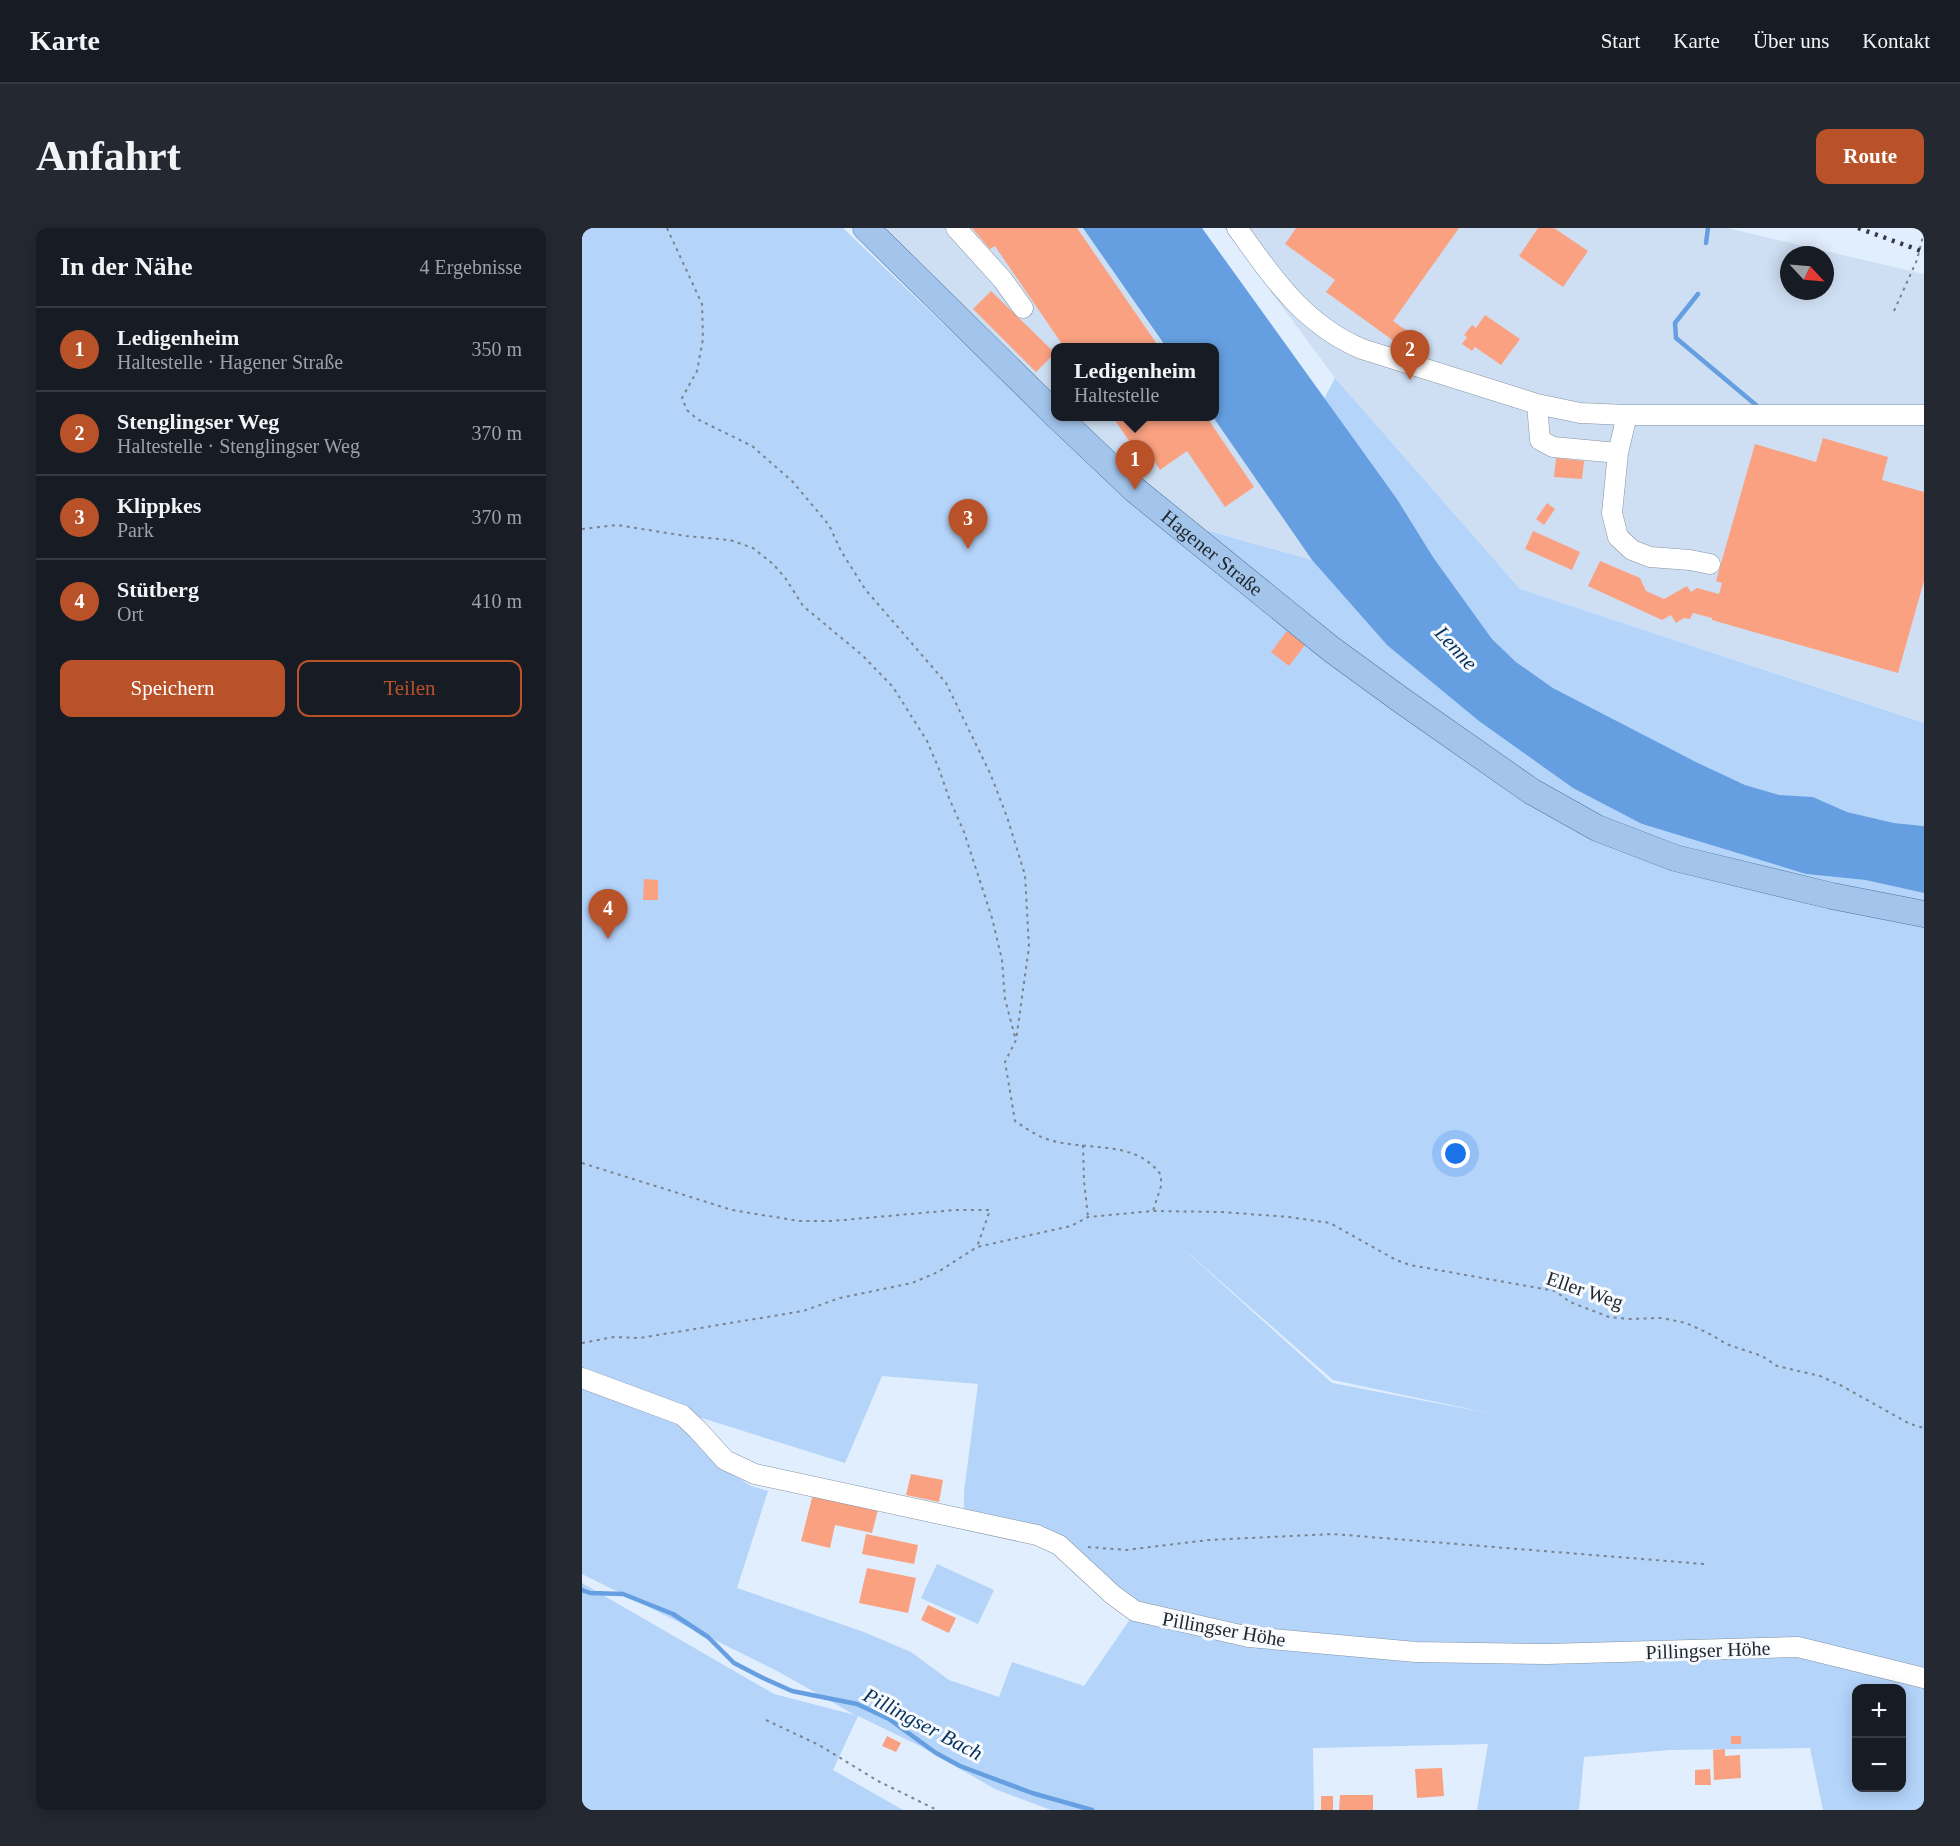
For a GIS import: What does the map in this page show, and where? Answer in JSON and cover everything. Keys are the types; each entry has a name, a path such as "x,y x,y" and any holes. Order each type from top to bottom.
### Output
{"main road":[{"name":"Hagener Straße","path":"866,228 1051,411"},
{"name":"Hagener Straße","path":"1061,421 1135,490 1288,615 1392,694 1531,791 1597,828 1675,858 1832,896 1924,914"}],"street":[{"path":"956,228 1002,279 1023,308"},
{"path":"1237,228 1273,278 1316,322 1340,340 1537,404 1580,413 1627,415 1924,415"},
{"path":"1537,404 1540,440 1553,447 1618,453"},
{"path":"1627,415 1618,453 1612,513 1618,537 1632,550 1650,557 1710,564"},
{"name":"Pillingser Höhe","path":"582,1378 682,1415 698,1429 725,1461 755,1474 1036,1535 1059,1545 1113,1595 1135,1611 1249,1637 1416,1652 1547,1654 1798,1647 1924,1678"}],"path":[{"path":"668,228 702,304 703,339 697,371 682,398 687,410 697,419 752,446 800,490 829,525 841,551 865,589 946,683 990,773 1025,875 1029,947 1016,1040 1005,1062 1015,1121 1044,1138 1083,1146 1116,1149 1148,1160 1161,1175 1161,1186 1153,1211"},
{"path":"1894,311 1917,260 1924,232"},
{"path":"582,529 617,525 686,536 730,540 753,548 773,564 786,579 803,606 862,655 893,687 927,741 964,832 992,918 1002,960 1005,999 1016,1040"},
{"path":"1083,1146 1088,1217"},
{"path":"582,1163 732,1210 799,1221 832,1221 956,1210 990,1210 977,1247 938,1272 912,1283 840,1298 803,1311 640,1338 614,1337 582,1343"},
{"name":"Eller Weg","path":"977,1247 1071,1226 1088,1217 1153,1211 1289,1216 1330,1223 1396,1260 1410,1265 1555,1291 1570,1302 1609,1317 1662,1318 1686,1323 1726,1344 1762,1356 1778,1366 1820,1376 1910,1424 1924,1428"},
{"path":"1059,1545 1126,1550 1208,1540 1332,1534 1704,1564"},
{"path":"766,1720 819,1745 878,1781 937,1810"}],"shaded area":[{"path":"582,228 843,228 1139,511 1312,560 1387,645 1642,824 1806,874 1865,880 1924,893 1924,1810 1823,1810 1810,1748 1670,1750 1584,1757 1579,1810 1477,1810 1488,1744 1313,1748 1314,1810 1051,1810 995,1789 920,1746 858,1716 833,1770 903,1810 582,1810 582,1583 774,1694 855,1715 779,1672 582,1574 582,1381 679,1417 725,1469 751,1486 768,1491 737,1588 864,1632 911,1652 949,1680 999,1697 1012,1662 1084,1686 1133,1615 1328,1643 1137,1609 1060,1544 964,1517 964,1492 978,1384 882,1376 845,1463 686,1413 582,1374","holes":["1171,1238 1333,1380 1493,1414 1332,1383"]},
{"path":"881,228 1083,228 1162,343 1051,343 1051,399"},
{"path":"1224,228 1727,228 1804,246 1780,246 1780,300 1834,300 1834,253 1924,274 1924,723 1520,589 1335,378"},
{"path":"1335,378 1520,589 1924,723 1924,826 1894,823 1847,812 1813,797 1779,796 1745,785 1553,688 1516,662 1492,639 1433,557 1397,499 1324,399"},
{"path":"1073,421 1216,421 1312,560 1189,525"},
{"path":"937,1564 994,1590 978,1624 921,1598"}],"water":[{"name":"Lenne","path":"1083,228 1202,228 1397,499 1433,557 1492,639 1516,662 1553,688 1745,785 1779,795 1813,797 1847,812 1894,823 1924,826 1924,893 1865,880 1806,874 1642,824 1573,788 1479,721 1387,645 1312,560 1216,421 1219,421 1219,343 1163,343"}],"building":[{"path":"972,228 1077,228 1156,343 1061,343 995,246 990,249"},
{"path":"1296,228 1459,228 1393,321 1407,331 1398,344 1326,292 1335,280 1285,244"},
{"path":"1538,228 1554,228 1588,251 1563,287 1519,256"},
{"path":"991,291 1051,349 1051,357 1036,372 973,309"},
{"path":"1485,315 1520,339 1501,365 1475,347 1472,351 1462,344 1467,337 1464,335 1472,325 1476,328"},
{"path":"1115,421 1209,421 1254,487 1225,507 1187,451 1160,470 1144,446 1136,451"},
{"path":"1823,438 1888,457 1882,480 1924,492 1924,581 1898,673 1693,613 1690,619 1684,618 1676,623 1671,615 1662,620 1588,586 1600,561 1640,578 1646,591 1664,599 1687,586 1691,592 1697,588 1719,594 1722,583 1716,581 1755,444 1816,462"},
{"path":"1556,458 1584,461 1582,479 1554,477"},
{"path":"1547,503 1555,509 1544,525 1536,519"},
{"path":"1533,531 1580,552 1572,570 1525,549"},
{"path":"1287,631 1305,645 1289,666 1271,652"},
{"path":"644,879 658,880 658,900 643,900"},
{"path":"911,1474 943,1480 939,1502 906,1495"},
{"path":"813,1494 878,1510 872,1533 835,1525 830,1548 801,1541"},
{"path":"866,1534 918,1545 914,1564 862,1554"},
{"path":"867,1568 916,1578 908,1613 859,1603"},
{"path":"928,1605 956,1618 949,1633 921,1620"},
{"path":"887,1736 901,1743 896,1752 882,1746"},
{"path":"1731,1736 1741,1736 1741,1744 1731,1744"},
{"path":"1725,1749 1725,1756 1740,1755 1741,1778 1714,1780 1713,1750"},
{"path":"1442,1768 1444,1796 1417,1798 1415,1769"},
{"path":"1710,1769 1711,1785 1695,1785 1695,1770"},
{"path":"1340,1795 1373,1795 1373,1810 1339,1810"},
{"path":"1321,1796 1333,1796 1333,1810 1321,1810"}],"waterway":[{"path":"1706,243 1708,228"},
{"path":"1698,294 1675,323 1676,338 1756,405"},
{"name":"Pillingser Bach","path":"582,1590 590,1593 623,1594 673,1614 708,1637 734,1663 763,1678 792,1691 857,1704 889,1719 936,1753 960,1766 1032,1793 1092,1810"}],"railway":[{"path":"1858,228 1924,252"}],"place":[{"name":"Stenglingser Weg","path":"1410,380"},
{"name":"Ledigenheim","path":"1135,490"},
{"name":"Klippkes","path":"968,549"},
{"name":"Stütberg","path":"608,939"}]}
